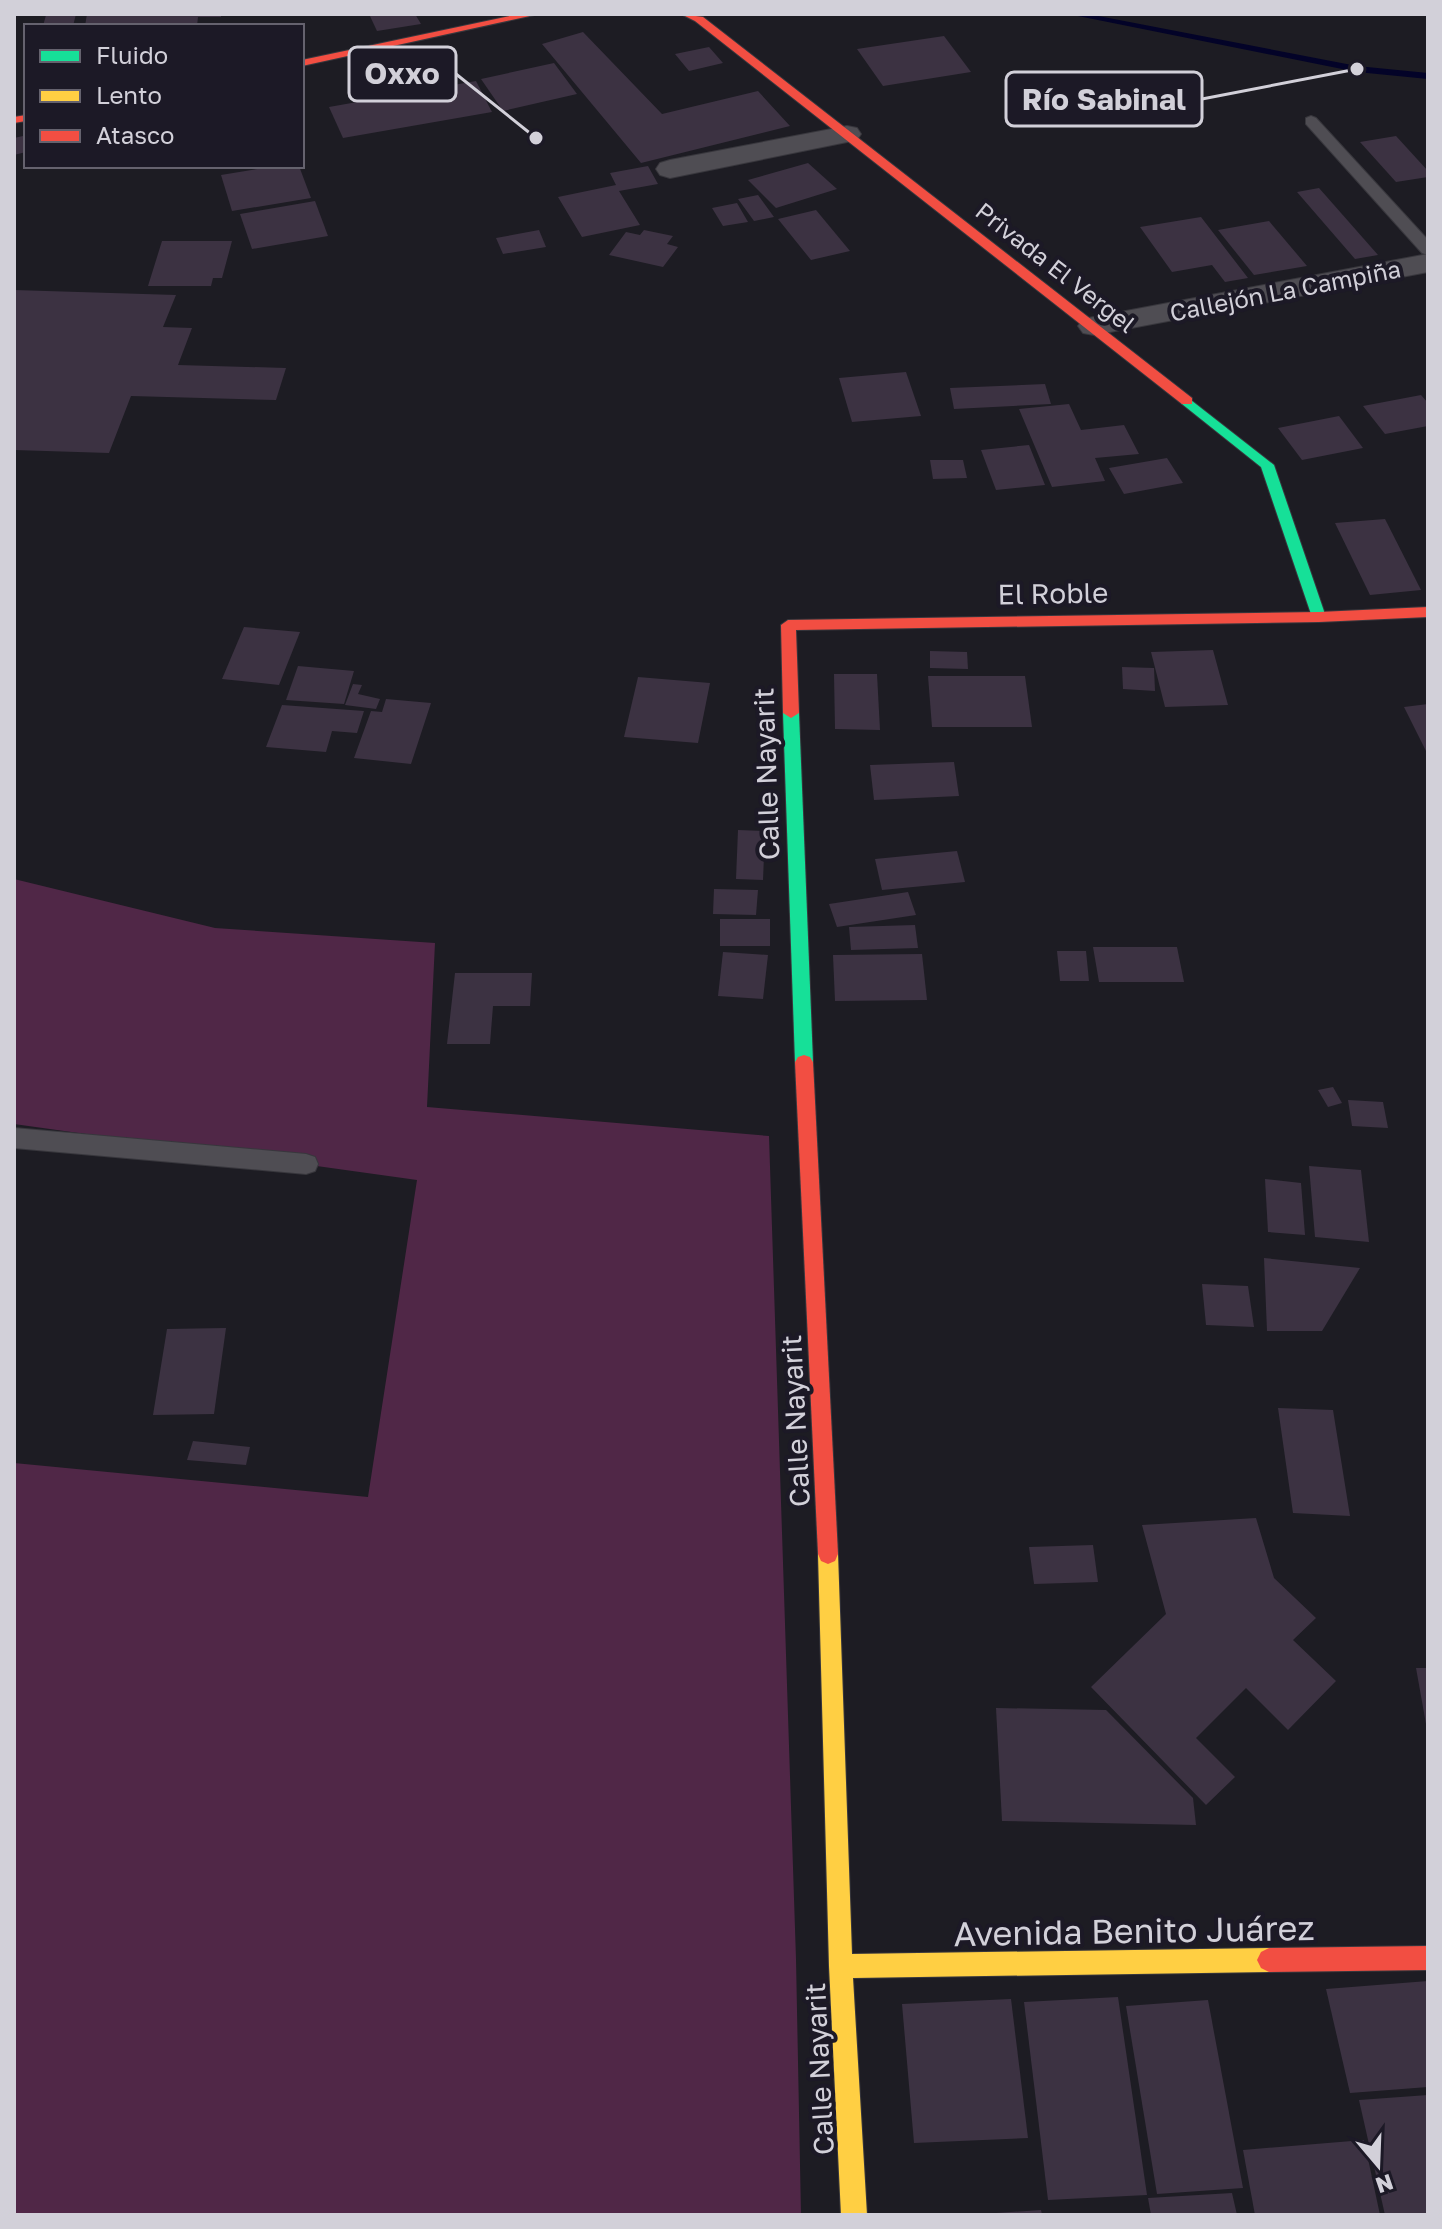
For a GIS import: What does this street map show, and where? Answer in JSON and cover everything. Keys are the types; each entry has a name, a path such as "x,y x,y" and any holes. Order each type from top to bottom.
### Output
{"street":[{"path":"304,63 534,14"},
{"name":"Privada El Vergel","path":"686,14 699,19 1094,326 1267,465 1319,617"},
{"path":"670,169 847,134"},
{"name":"Callejón La Campiña","path":"1094,326 1428,263"},
{"name":"El Roble","path":"788,625 1319,617 1428,612"},
{"name":"Calle Nayarit","path":"788,625 806,1107 827,1509 841,1966 854,2215"},
{"name":"Avenida Benito Juárez","path":"841,1966 1428,1958"}],"lane":[{"path":"1311,121 1428,250"},
{"path":"14,1138 306,1164"}],"shaded area":[{"path":"14,879 215,928 435,943 427,1107 769,1136 796,1959 801,2215 14,2215 14,1463 368,1497 417,1180 14,1124"}],"building":[{"path":"76,14 74,24 44,24 46,15"},
{"path":"87,14 221,14 221,17 198,17 197,24 85,24"},
{"path":"369,14 415,14 421,24 377,31"},
{"path":"583,32 662,114 758,91 790,126 641,163 542,44"},
{"path":"944,36 971,72 883,86 857,49"},
{"path":"709,47 723,63 689,71 675,54"},
{"path":"554,63 577,94 503,111 481,79"},
{"path":"476,81 492,112 343,138 329,107"},
{"path":"23,136 24,152 14,155 14,138"},
{"path":"1396,136 1428,171 1428,177 1396,182 1360,142"},
{"path":"808,163 837,189 776,208 748,180"},
{"path":"648,166 658,184 619,191 640,225 582,237 558,197 616,185 610,173"},
{"path":"264,168 300,168 311,198 232,211 221,175"},
{"path":"1319,188 1378,255 1355,259 1297,192"},
{"path":"758,195 774,217 754,221 738,199"},
{"path":"315,201 328,236 252,249 240,214"},
{"path":"737,203 748,222 723,226 712,208"},
{"path":"816,210 850,251 811,260 778,219"},
{"path":"1201,217 1248,278 1225,282 1212,265 1172,272 1140,227"},
{"path":"1269,221 1307,266 1254,275 1218,230"},
{"path":"539,230 546,247 503,254 496,238"},
{"path":"644,230 673,236 667,244 678,247 663,267 609,255 626,232 640,235"},
{"path":"162,241 232,241 222,278 213,278 211,286 148,286"},
{"path":"14,290 176,295 163,327 192,328 178,365 286,368 276,400 131,396 109,453 14,450"},
{"path":"906,372 921,416 852,422 839,378"},
{"path":"1045,384 1051,404 954,409 950,388"},
{"path":"1421,395 1428,403 1428,426 1385,434 1363,406"},
{"path":"1069,404 1081,430 1124,425 1139,454 1095,458 1105,481 1052,487 1019,409"},
{"path":"1339,416 1363,448 1302,460 1278,428"},
{"path":"1029,445 1045,485 996,490 981,450"},
{"path":"1167,458 1183,483 1124,494 1109,468"},
{"path":"930,460 963,460 967,478 933,479"},
{"path":"1385,519 1421,590 1370,595 1335,523"},
{"path":"244,627 300,632 279,685 222,679"},
{"path":"1213,650 1228,705 1165,707 1151,652"},
{"path":"930,651 967,652 968,669 930,668"},
{"path":"298,666 354,671 344,704 286,700"},
{"path":"1122,667 1154,668 1155,691 1123,689"},
{"path":"834,674 877,674 880,730 835,729"},
{"path":"928,676 1025,676 1032,727 932,727"},
{"path":"638,677 710,683 698,743 624,737"},
{"path":"353,684 362,685 358,694 380,699 376,709 345,705"},
{"path":"386,699 431,703 411,764 354,758 371,711 382,712"},
{"path":"1428,704 1428,755 1404,707"},
{"path":"282,705 364,711 357,733 332,731 326,752 266,747"},
{"path":"954,762 959,796 874,800 870,765"},
{"path":"738,830 765,831 763,880 736,879"},
{"path":"957,851 965,882 882,890 875,859"},
{"path":"714,889 758,890 756,915 713,914"},
{"path":"908,892 916,915 837,927 829,904"},
{"path":"720,919 770,919 770,946 720,946"},
{"path":"915,925 918,948 851,950 849,927"},
{"path":"1093,947 1177,947 1184,982 1099,982"},
{"path":"1057,951 1086,951 1089,981 1060,981"},
{"path":"723,952 768,955 763,999 718,996"},
{"path":"922,954 927,1000 835,1001 833,955"},
{"path":"455,973 532,973 530,1006 493,1006 490,1044 447,1044"},
{"path":"1333,1087 1342,1103 1328,1107 1318,1090"},
{"path":"1348,1100 1383,1102 1388,1128 1352,1126"},
{"path":"1309,1166 1361,1170 1369,1242 1315,1237"},
{"path":"1265,1179 1301,1183 1305,1235 1268,1232"},
{"path":"1264,1258 1360,1268 1322,1331 1267,1331"},
{"path":"1202,1284 1248,1286 1254,1327 1206,1325"},
{"path":"226,1328 214,1414 153,1415 167,1329"},
{"path":"1278,1408 1333,1410 1350,1516 1293,1513"},
{"path":"193,1441 250,1447 246,1465 187,1460"},
{"path":"1256,1518 1274,1578 1316,1618 1293,1640 1336,1681 1288,1730 1246,1688 1196,1738 1235,1777 1206,1805 1091,1687 1166,1614 1142,1525"},
{"path":"1093,1545 1098,1582 1034,1584 1029,1547"},
{"path":"1416,1668 1428,1668 1428,1724 1426,1724"},
{"path":"996,1708 1106,1710 1193,1798 1196,1825 1002,1821"},
{"path":"1428,1981 1428,2087 1350,2093 1326,1989"},
{"path":"1118,1997 1147,2195 1048,2200 1024,2002"},
{"path":"1011,1999 1028,2138 914,2143 902,2004"},
{"path":"1208,2000 1243,2188 1157,2194 1126,2006"},
{"path":"1428,2095 1428,2214 1385,2215 1359,2100"},
{"path":"1364,2140 1380,2215 1255,2215 1243,2150"},
{"path":"1232,2193 1237,2215 1151,2215 1148,2198"},
{"path":"1041,2210 1042,2215 996,2215 996,2213"}],"waterway":[{"path":"1073,14 1357,69 1428,76"}],"traffic: fast":[{"path":"1187,401 1267,465 1319,617"},
{"path":"791,713 804,1062"}],"traffic: slow":[{"path":"828,1554 841,1966 854,2215"},
{"path":"841,1966 1269,1960"}],"traffic: jam":[{"path":"304,63 534,14"},
{"path":"686,14 699,19 1187,401"},
{"path":"14,120 24,118"},
{"path":"791,713 788,625 1319,617 1428,612"},
{"path":"804,1062 828,1554"},
{"path":"1269,1960 1428,1958"}],"place":[{"name":"Río Sabinal","path":"1357,69"},
{"name":"Oxxo","path":"536,138"}]}
